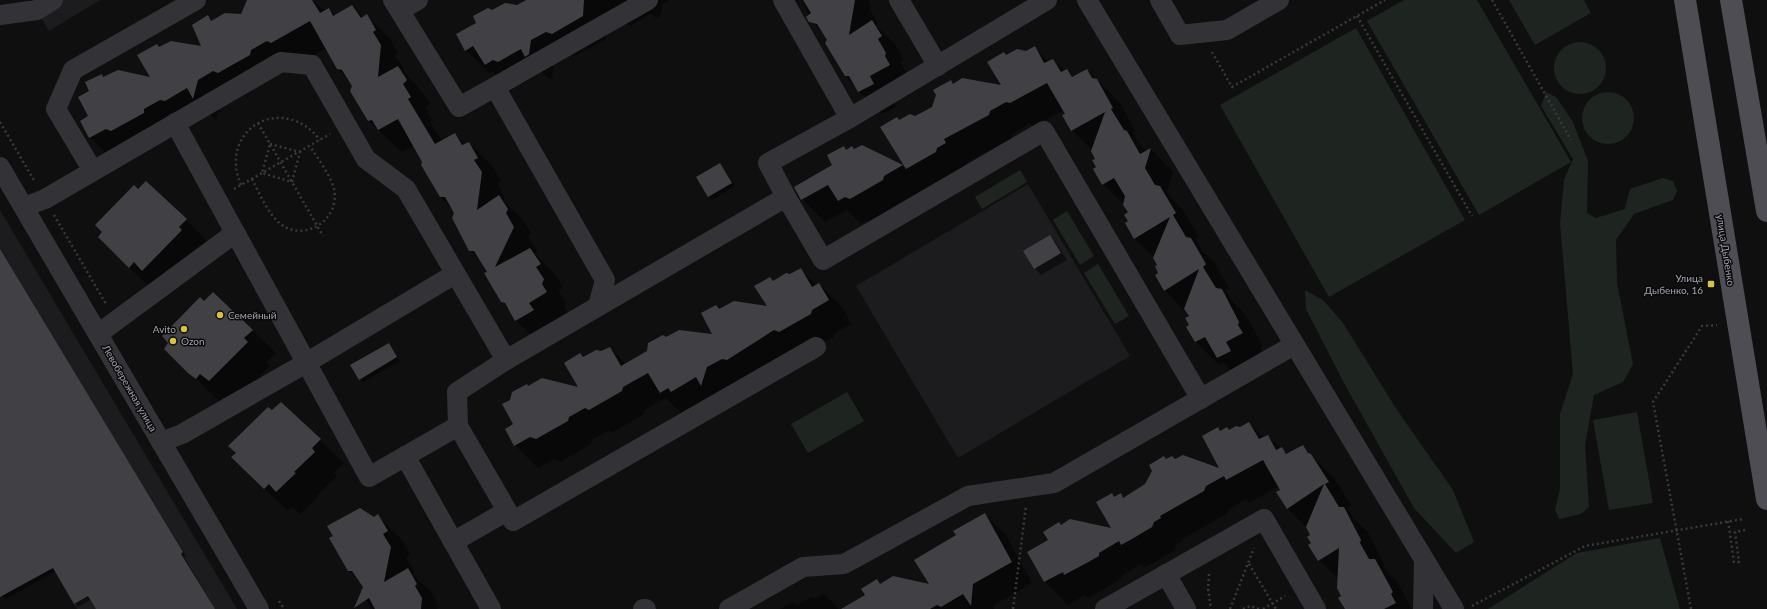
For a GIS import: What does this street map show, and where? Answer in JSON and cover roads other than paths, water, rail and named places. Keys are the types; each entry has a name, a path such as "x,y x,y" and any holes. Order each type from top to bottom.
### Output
{"main road":[{"name":"улица Дыбенко","path":"1685,0 1767,499"},
{"path":"1731,0 1761,145 1767,211"}],"street":[{"path":"0,10 8,0"},
{"path":"0,14 37,10 53,0"},
{"path":"93,171 56,109 73,70 196,0"},
{"path":"418,0 397,5 459,108 648,0"},
{"path":"783,0 850,118"},
{"path":"899,0 938,66"},
{"path":"1047,0 850,118 768,163 823,260 1044,131 1201,399"},
{"path":"1087,0 1454,609"},
{"path":"1160,0 1180,35"},
{"path":"1172,0 1180,35"},
{"path":"1180,35 1227,30 1279,0"},
{"path":"24,207 45,199 281,62 312,65 366,160 406,188 506,360"},
{"path":"495,87 605,280 598,306"},
{"path":"175,123 369,477 458,426"},
{"name":"Левобережная улица","path":"0,166 259,609"},
{"path":"786,197 506,360 457,392 458,426 513,521 816,346"},
{"path":"98,334 235,233"},
{"path":"161,442 182,434 306,363 455,274"},
{"path":"729,609 803,567 844,564 968,496 1054,483 1294,345"},
{"path":"406,456 491,609"},
{"path":"453,542 507,511"},
{"path":"1105,609 1264,519 1316,609"},
{"path":"1423,609 1424,560"},
{"path":"1166,574 1186,609"}],"place":[{"name":"Улица Дыбенко, 16","path":"1711,284"},
{"name":"Семейный","path":"220,315"},
{"name":"Avito","path":"184,329"},
{"name":"Ozon","path":"173,341"}]}
